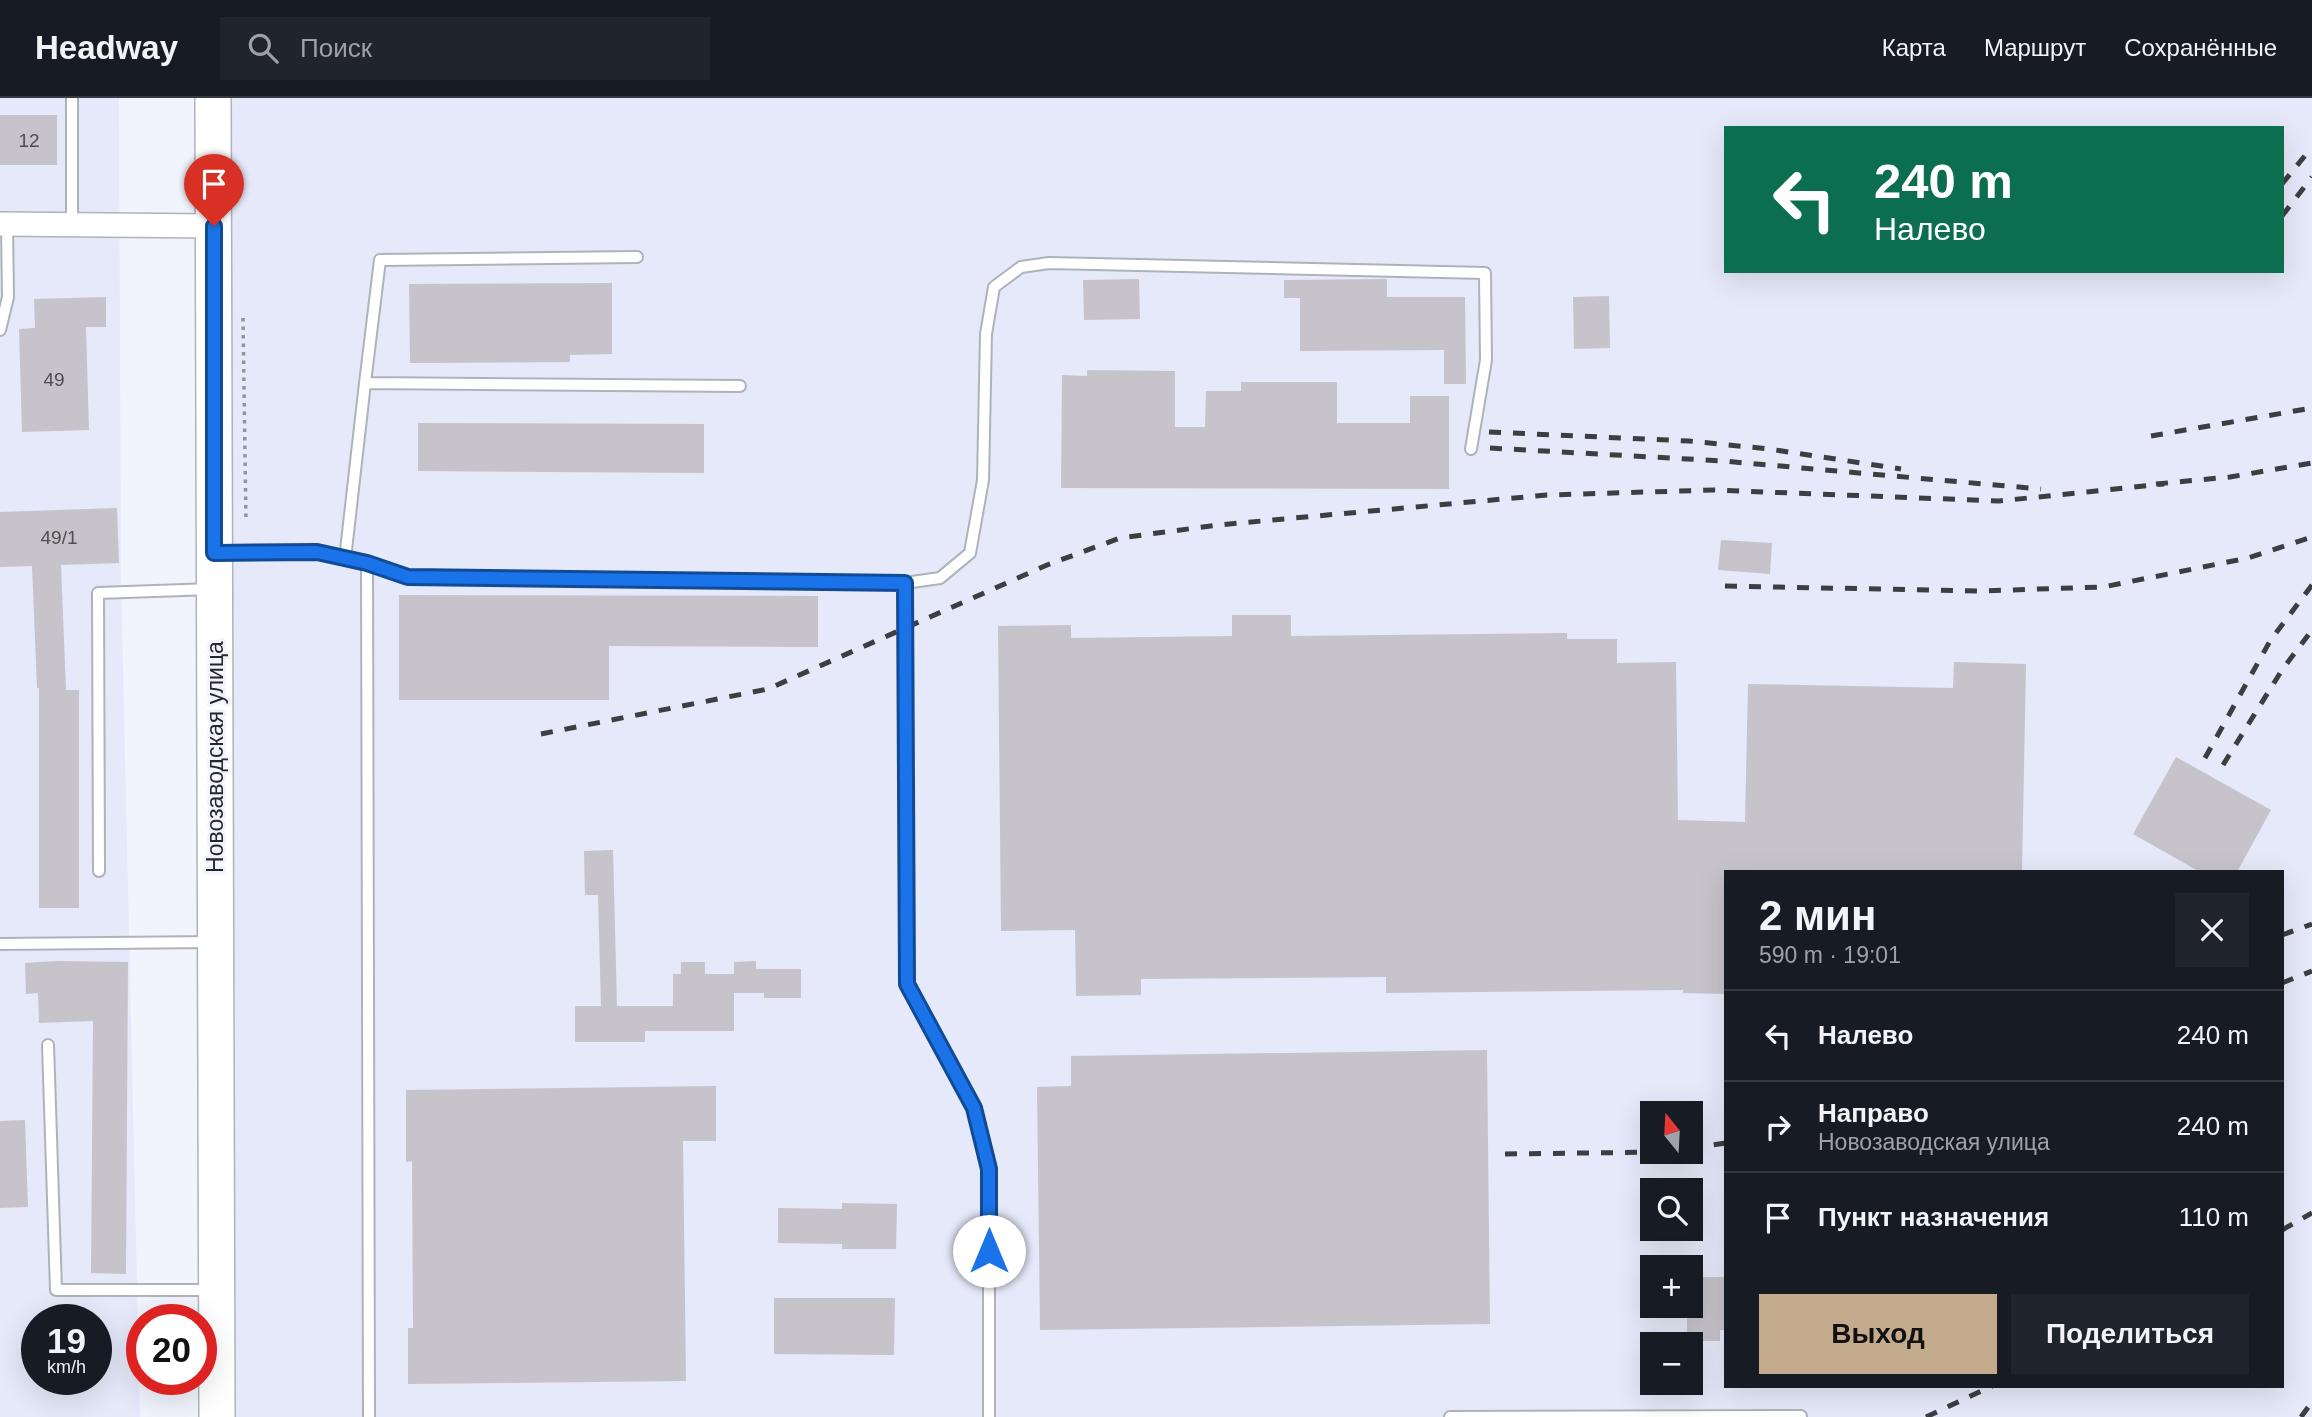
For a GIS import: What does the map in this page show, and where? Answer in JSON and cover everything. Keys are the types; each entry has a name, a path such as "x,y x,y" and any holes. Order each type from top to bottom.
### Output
{"main road":[{"name":"Новозаводская улица","path":"213,98 217,1417"}],"street":[{"path":"4,224 214,226"}],"lane":[{"path":"72,98 72,225"},
{"path":"0,330 8,297 4,224"},
{"path":"345,559 380,260 637,257"},
{"path":"214,553 317,552 367,563 408,577 905,583 940,578 970,553 983,480 986,334 994,287 1021,267 1049,263 1485,273 1486,360 1471,449"},
{"path":"365,383 740,386"},
{"path":"367,563 369,1417"},
{"path":"905,583 907,984 974,1108 989,1169 989,1417"},
{"path":"99,871 98,593 214,589"},
{"path":"0,944 215,942"},
{"path":"48,1045 56,1290 216,1290"},
{"path":"1450,1417 1801,1416"}],"path":[{"path":"243,312 246,522"}],"shaded area":[{"path":"0,98 119,98 121,581 137,1304 126,1304 126,1395 140,1395 140,1417 0,1417"},
{"path":"212,98 2312,98 2312,1417 217,1417"}],"building":[{"path":"0,115 57,115 57,165 0,165"},
{"path":"1139,279 1140,319 1084,320 1083,280"},
{"path":"1387,279 1387,297 1465,297 1466,384 1444,384 1444,350 1300,351 1300,298 1284,298 1284,280"},
{"path":"612,283 612,354 570,355 570,362 410,363 409,284"},
{"path":"1609,296 1610,348 1574,349 1573,297"},
{"path":"106,297 106,327 86,327 89,430 22,432 19,329 35,328 34,299"},
{"path":"1087,370 1175,371 1175,427 1205,427 1206,391 1241,391 1241,382 1337,382 1337,423 1410,423 1410,396 1449,396 1449,489 1061,488 1062,375 1087,376"},
{"path":"418,423 704,424 704,473 418,471"},
{"path":"117,508 119,563 61,565 66,690 79,690 79,908 39,908 39,688 32,566 0,567 0,512"},
{"path":"1721,540 1772,543 1770,574 1718,570"},
{"path":"399,595 818,596 818,647 609,646 609,700 399,700"},
{"path":"1232,615 1291,615 1291,636 1567,633 1567,639 1617,639 1617,663 1676,662 1678,820 1745,822 1748,684 1953,688 1954,662 2026,664 2022,870 1724,870 1724,994 1683,993 1683,990 1386,993 1386,977 1141,979 1141,995 1076,996 1075,930 1001,931 998,626 1071,625 1071,638 1232,636"},
{"path":"2176,757 2271,810 2238,870 2196,870 2133,834"},
{"path":"613,850 617,1006 673,1006 673,974 681,974 681,962 705,962 705,974 734,974 734,962 756,961 756,969 801,969 801,998 764,998 764,993 734,993 734,1031 645,1031 645,1042 575,1042 575,1006 601,1006 598,895 585,895 584,851"},
{"path":"128,962 126,1274 91,1273 93,1021 39,1023 38,993 26,994 25,963"},
{"path":"1487,1050 1490,1324 1040,1330 1037,1087 1071,1086 1071,1056"},
{"path":"716,1086 716,1141 683,1141 686,1381 408,1384 408,1328 413,1328 412,1161 406,1162 406,1090"},
{"path":"25,1120 28,1207 0,1208 0,1121"},
{"path":"842,1203 897,1204 896,1249 842,1249 842,1244 778,1243 778,1208 842,1209"},
{"path":"1703,1277 1724,1277 1724,1330 1720,1330 1720,1341 1703,1341 1703,1332 1687,1332 1687,1318 1703,1318"},
{"path":"774,1298 895,1298 894,1355 774,1354"}],"railway":[{"path":"2284,182 2312,147"},
{"path":"2284,213 2312,177"},
{"path":"2151,436 2312,408"},
{"path":"1489,432 1689,441 1769,449 1901,469"},
{"path":"1490,448 1723,461 2041,489"},
{"path":"2156,484 2230,477 2312,463"},
{"path":"541,734 768,689 1047,565 1120,538 1218,525 1547,495 1713,490 1999,501 2164,484"},
{"path":"1725,586 1978,591 2103,587 2248,558 2312,537"},
{"path":"2205,758 2270,641 2312,585"},
{"path":"2223,765 2282,670 2312,630"},
{"path":"2284,934 2312,924"},
{"path":"2284,982 2312,971"},
{"path":"1703,1146 1724,1143"},
{"path":"1505,1154 1640,1152"},
{"path":"2284,1229 2312,1213"},
{"path":"1926,1417 1988,1388"},
{"path":"2301,1417 2312,1402"}],"route":[{"path":"214,226 214,553 317,552 367,563 408,577 905,583 907,984 974,1108 989,1169 989,1251"}]}
